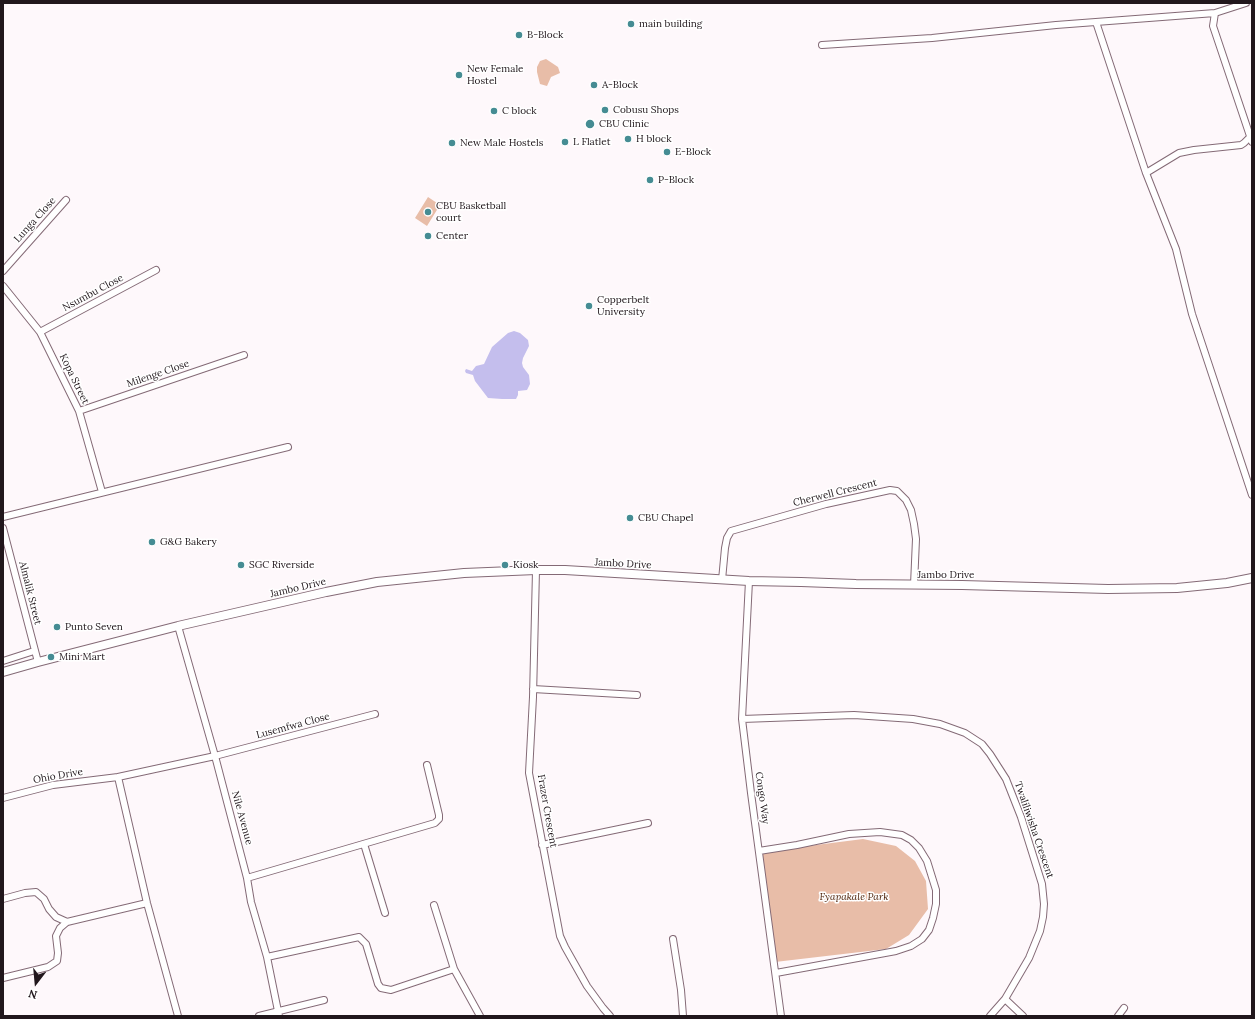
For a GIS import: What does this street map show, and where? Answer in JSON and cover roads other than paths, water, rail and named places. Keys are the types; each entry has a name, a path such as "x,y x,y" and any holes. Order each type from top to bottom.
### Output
{"main road":[{"name":"Jambo Drive","path":"3,672 178,626 377,582 457,574 565,570 749,581 1141,589 1177,588 1252,578"}],"street":[{"path":"822,45 932,38 1056,25 1215,13 1246,3"},
{"path":"1146,173 1179,153 1241,145 1251,139 1213,26 1215,13"},
{"path":"1096,22 1146,173 1176,249 1192,314 1252,495"},
{"name":"Lunga Close","path":"3,271 66,200"},
{"name":"Nsumbu Close","path":"40,332 156,270"},
{"name":"Kopa Street","path":"3,286 40,332 79,411 102,492"},
{"name":"Milenge Close","path":"79,411 244,355"},
{"path":"3,517 288,447"},
{"name":"Cherwell Crescent","path":"722,580 725,548 727,538 731,531 826,504 890,490 897,491 902,495 911,510 916,539 914,585"},
{"name":"Almalik Street","path":"3,528 38,662"},
{"name":"Frazer Crescent","path":"536,570 529,773 560,936 587,986 610,1016"},
{"name":"Congo Way","path":"749,581 742,719 781,1016"},
{"name":"Nile Avenue","path":"178,626 215,756 247,878 251,902 267,957 279,1014"},
{"path":"3,661 34,651"},
{"path":"533,688 637,695"},
{"name":"Lusemfwa Close","path":"118,777 215,756 375,714"},
{"name":"Twaliliwisha Crescent","path":"742,719 854,716 914,719 940,724 965,733 982,744 1006,779 1021,817 1042,884 1043,917 1040,931 1029,958 1005,999 990,1016"},
{"path":"247,878 435,823 439,819 439,815 427,765"},
{"path":"118,777 147,903 178,1016"},
{"name":"Ohio Drive","path":"3,798 53,785 118,777"},
{"path":"542,845 648,823"},
{"path":"760,851 849,834 880,832 902,835 911,840 919,848 927,861 936,890 936,904 929,930 922,939 911,946 896,951 776,972"},
{"path":"364,844 385,913"},
{"path":"3,899 25,893 36,892 44,900 56,917 67,922"},
{"path":"3,978 48,967 57,961 58,953 56,936 60,928 67,922 147,903"},
{"path":"434,906 454,969 480,1016"},
{"path":"267,957 359,937 366,944 378,984 381,988 391,990 454,969"},
{"path":"673,939 681,990 683,1016"},
{"path":"1005,999 1023,1016"},
{"path":"259,1016 279,1014 324,1000"},
{"path":"1118,1016 1124,1008"}],"place":[{"name":"main building","path":"631,24"},
{"name":"B-Block","path":"519,35"},
{"name":"New Female Hostel","path":"459,75"},
{"name":"A-Block","path":"594,85"},
{"name":"Cobusu Shops","path":"605,110"},
{"name":"C block","path":"494,111"},
{"name":"CBU Clinic","path":"590,124"},
{"name":"H block","path":"628,139"},
{"name":"L Flatlet","path":"565,142"},
{"name":"New Male Hostels","path":"452,143"},
{"name":"E-Block","path":"667,152"},
{"name":"P-Block","path":"650,180"},
{"name":"CBU Basketball court","path":"428,212"},
{"name":"Center","path":"428,236"},
{"name":"Copperbelt University","path":"589,306"},
{"name":"CBU Chapel","path":"630,518"},
{"name":"G&G Bakery","path":"152,542"},
{"name":"SGC Riverside","path":"241,565"},
{"name":"Kiosk","path":"505,565"},
{"name":"Punto Seven","path":"57,627"},
{"name":"Mini Mart","path":"51,657"}],"park label":[{"name":"Fyapakale Park","path":"854,897"}]}
